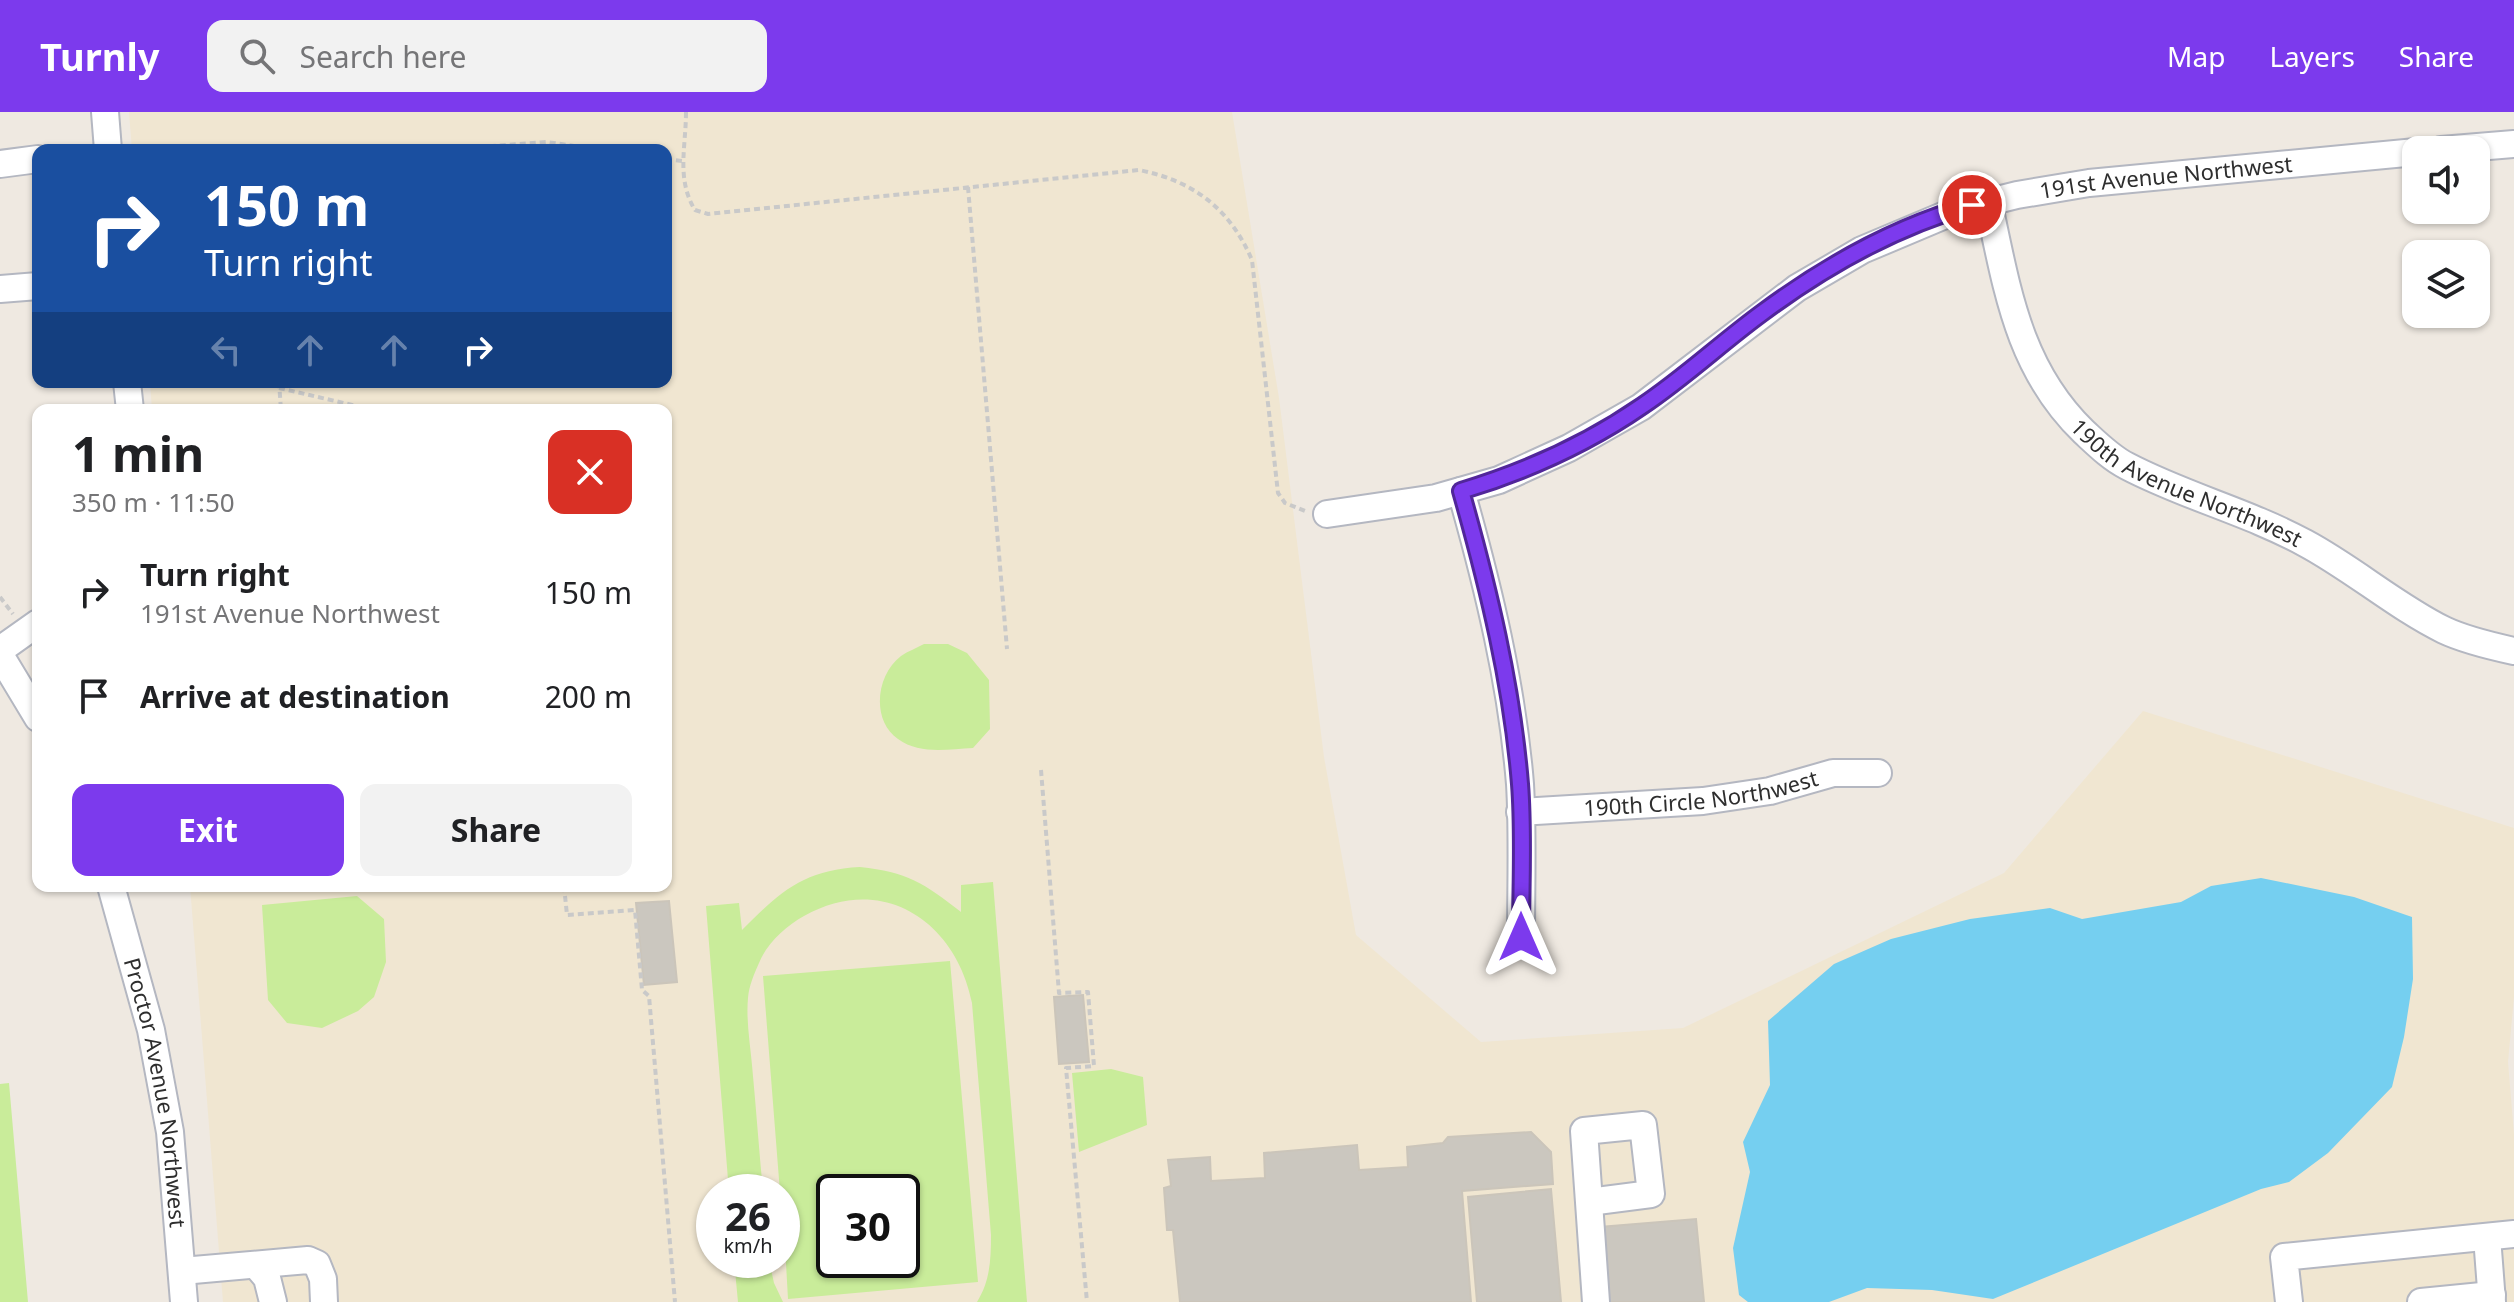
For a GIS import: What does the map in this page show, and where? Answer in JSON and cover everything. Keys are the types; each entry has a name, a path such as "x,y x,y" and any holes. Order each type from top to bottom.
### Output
{"street":[{"path":"105,112 105,144"},
{"path":"2490,146 2514,144"},
{"name":"191st Avenue Northwest","path":"1327,514 1404,505 1461,491 1532,466 1605,429 1673,384 1775,303 1862,250 1925,222 1988,201 2089,183 2402,153"},
{"path":"0,164 32,160"},
{"name":"190th Avenue Northwest","path":"1988,201 2009,296 2026,351 2039,377 2058,402 2100,447 2124,464 2163,483 2296,538 2444,630 2514,651"},
{"path":"0,289 32,286"},
{"path":"1461,491 1478,550 1517,754 1521,937"},
{"path":"32,628 0,653 32,708"},
{"name":"190th Circle Northwest","path":"1520,812 1703,801 1770,791 1833,773 1878,773"},
{"name":"Proctor Avenue Northwest","path":"113,892 151,1030 165,1103 184,1302"},
{"path":"1589,1202 1596,1302"},
{"path":"2289,1302 2284,1257 2514,1234"},
{"path":"2421,1302 2492,1298 2487,1237"},
{"path":"182,1271 308,1260 317,1264 323,1279 324,1302"},
{"path":"256,1265 267,1278 273,1302"}],"path":[{"path":"686,112 682,161 686,195 695,210 708,214 1139,170 1160,174 1191,187 1223,212 1242,236 1252,260 1278,493 1285,503 1302,510 1327,514"},
{"path":"520,144 561,144"},
{"path":"672,160 682,161"},
{"path":"968,187 1007,649"},
{"path":"290,388 351,404"},
{"path":"1041,770 1059,993 1088,992 1094,1066 1066,1068 1087,1302"},
{"path":"565,892 567,915 635,910 642,990 649,996 675,1302"}],"shaded area":[{"path":"129,112 1232,112 1279,398 1324,757 1356,935 1481,1042 1683,1028 2004,873 2143,711 2514,828 2514,997 2508,1062 2514,1134 2514,1302 223,1302 190,892 672,892 672,404 152,404 150,388 672,388 672,144 132,144"}],"green space":[{"path":"924,644 948,644 967,653 989,680 990,729 973,748 934,750 915,747 898,739 884,721 880,698 886,674 901,656"},
{"path":"860,867 903,876 936,893 961,912 961,885 993,882 1027,1302 977,1302 989,1270 991,1235 972,1003 963,974 950,949 932,928 911,912 887,903 861,900 833,904 790,925 762,956 748,998 761,1174 728,1174 706,906 739,903 742,930 794,885 840,869"},
{"path":"357,896 384,919 386,962 374,997 358,1011 322,1028 287,1023 268,1000 262,905"},
{"path":"950,961 978,1282 788,1299 787,1278 800,1278 800,1174 779,1174 763,976"},
{"path":"1111,1069 1143,1077 1147,1125 1079,1152 1072,1073"},
{"path":"9,1083 28,1302 0,1302 0,1084"},
{"path":"736,1278 773,1278 783,1302 738,1302"}],"water":[{"path":"2261,878 2354,897 2412,917 2413,979 2392,1087 2328,1153 2289,1182 2261,1189 1993,1299 1932,1290 1867,1288 1829,1302 1748,1302 1739,1295 1733,1248 1750,1172 1743,1142 1770,1085 1768,1021 1834,964 1891,939 1970,919 2050,908 2082,919 2181,902 2211,886"}],"building":[{"path":"669,901 677,982 644,985 636,903"},
{"path":"1083,995 1089,1062 1059,1064 1054,997"},
{"path":"1531,1132 1551,1152 1553,1184 1462,1191 1471,1302 1180,1302 1173,1230 1167,1230 1164,1188 1171,1186 1168,1160 1210,1157 1211,1181 1265,1178 1264,1153 1357,1145 1359,1170 1408,1167 1407,1147 1443,1143 1448,1137"},
{"path":"1551,1189 1561,1302 1477,1302 1468,1197"},
{"path":"1696,1219 1704,1302 1607,1302 1600,1227"}],"route":[{"path":"1521,937 1517,754 1478,550 1461,491 1532,466 1605,429 1673,384 1797,288 1862,250 1972,205"}]}
